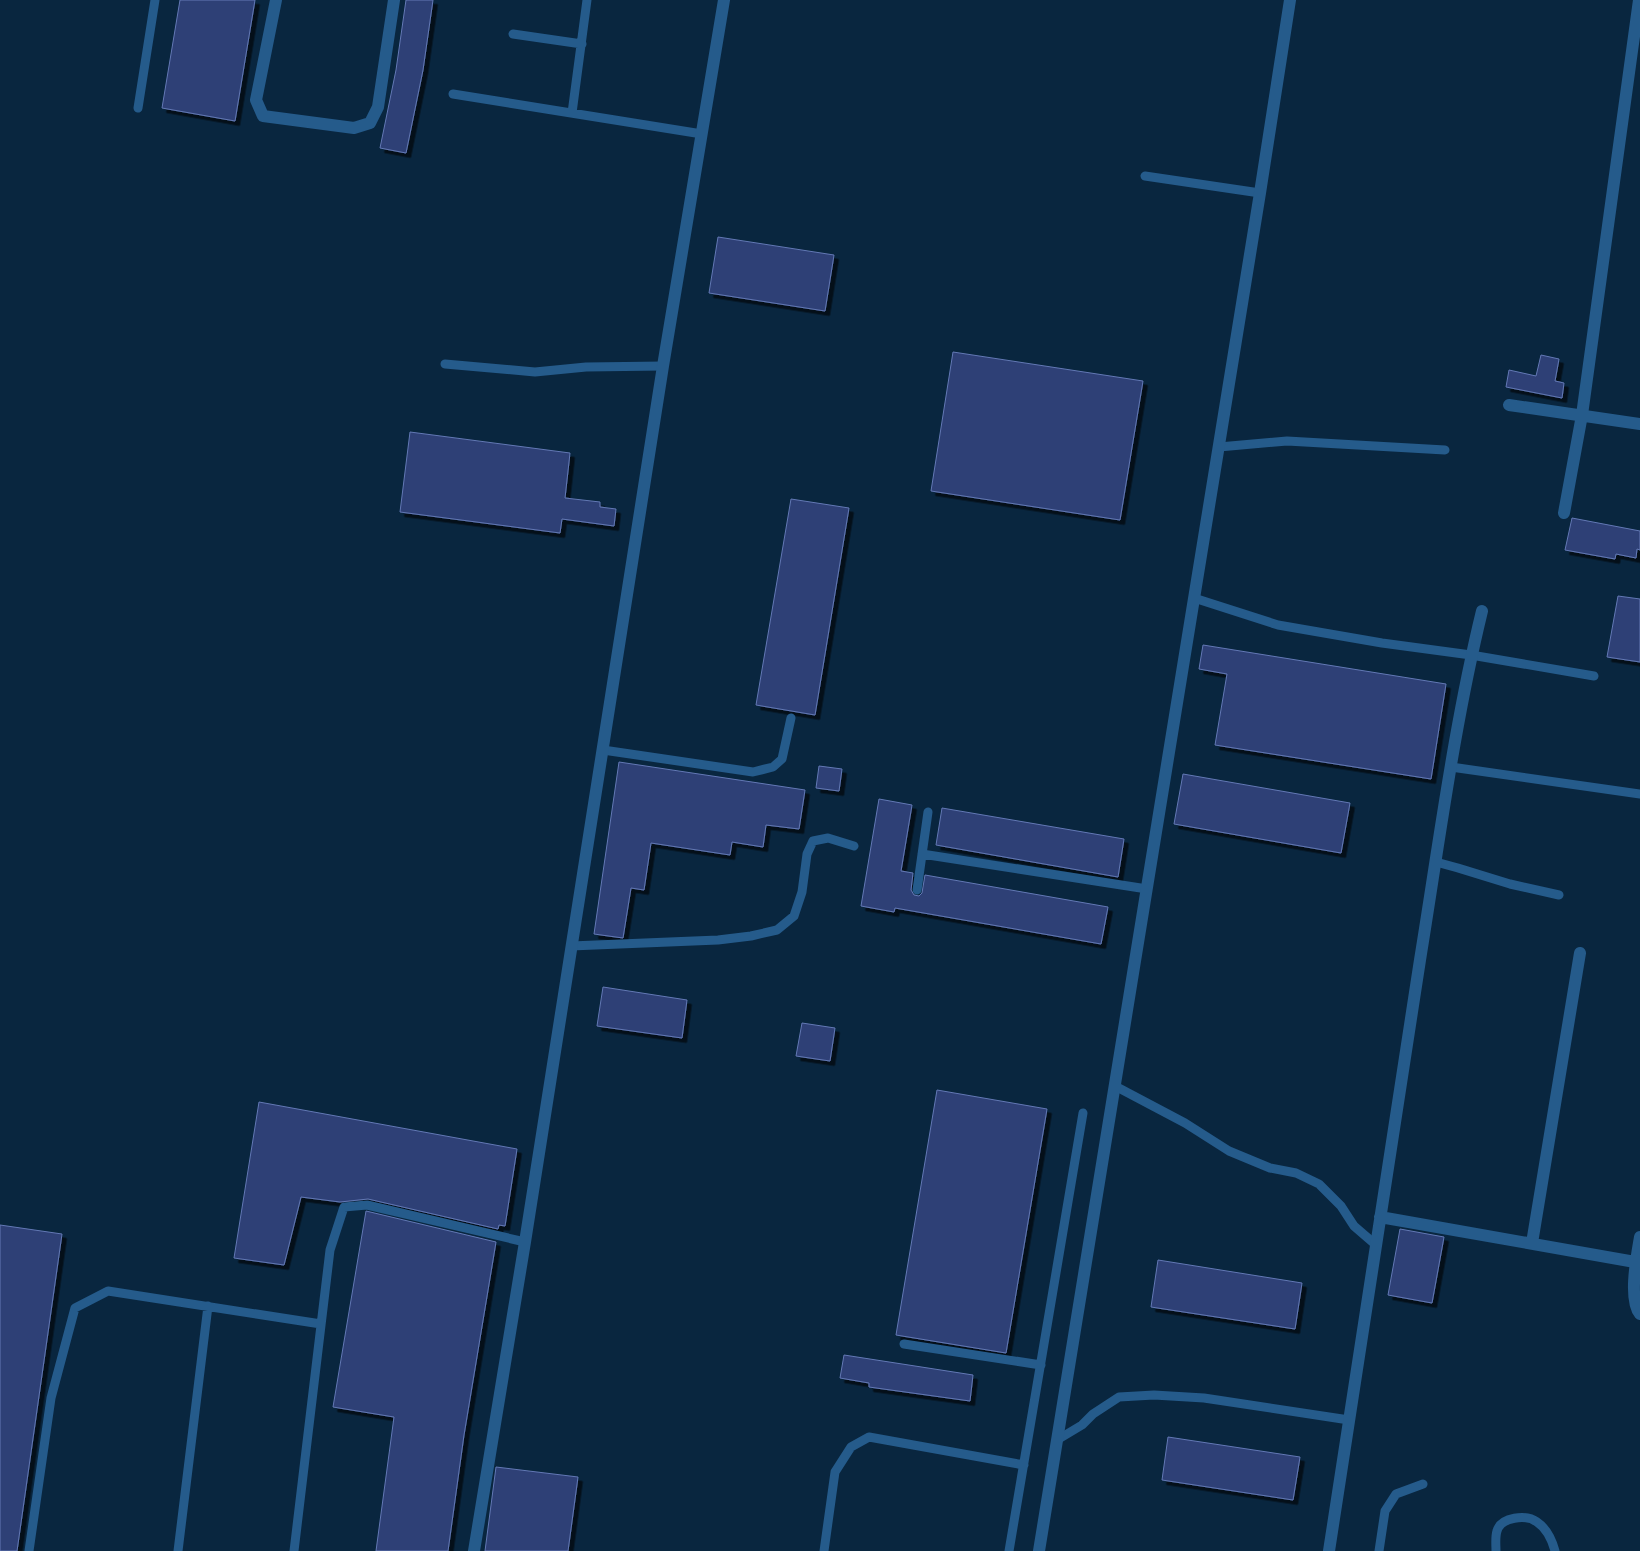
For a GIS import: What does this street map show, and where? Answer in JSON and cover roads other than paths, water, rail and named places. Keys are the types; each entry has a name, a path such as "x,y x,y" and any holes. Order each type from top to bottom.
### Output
{"street":[{"path":"276,0 256,100 263,116 354,128 370,123 378,107 394,0"},
{"path":"474,1551 525,1242 663,366 724,0"},
{"path":"1039,1551 1290,0"},
{"path":"1564,513 1582,415 1639,4"},
{"path":"1509,405 1640,424"},
{"path":"1329,1551 1451,767 1471,655 1482,611"},
{"path":"1532,1243 1580,954"},
{"path":"1380,1216 1636,1262"},
{"path":"1640,1237 1636,1262 1636,1309 1640,1314"}],"lane":[{"path":"138,108 155,0"},
{"path":"572,113 587,0"},
{"path":"513,34 582,44"},
{"path":"453,94 702,134"},
{"path":"1145,176 1260,193"},
{"path":"445,364 535,372 586,368 663,366"},
{"path":"1219,447 1287,441 1445,450"},
{"path":"1194,598 1278,625 1594,676"},
{"path":"603,750 753,772 773,767 782,759 791,718"},
{"path":"1451,767 1640,794"},
{"path":"917,890 928,812"},
{"path":"571,946 718,940 751,936 777,930 794,916 802,892 807,854 813,841 828,838 854,846"},
{"path":"922,854 1147,889"},
{"path":"1436,862 1510,884 1558,895"},
{"path":"1115,1086 1185,1123 1229,1151 1270,1168 1296,1173 1319,1184 1341,1206 1354,1226 1376,1246"},
{"path":"1009,1551 1084,1112"},
{"path":"294,1551 330,1250 344,1207 368,1205 525,1242"},
{"path":"29,1551 51,1398 75,1308 108,1291 321,1324"},
{"path":"178,1551 208,1306"},
{"path":"904,1344 1041,1365"},
{"path":"1056,1440 1082,1425 1093,1414 1119,1397 1154,1395 1204,1398 1349,1420"},
{"path":"824,1551 835,1472 851,1447 869,1437 1024,1465"},
{"path":"1379,1551 1385,1511 1396,1494 1423,1484"},
{"path":"1496,1551 1497,1531 1506,1520 1516,1518 1535,1520 1545,1529 1555,1551"}]}
